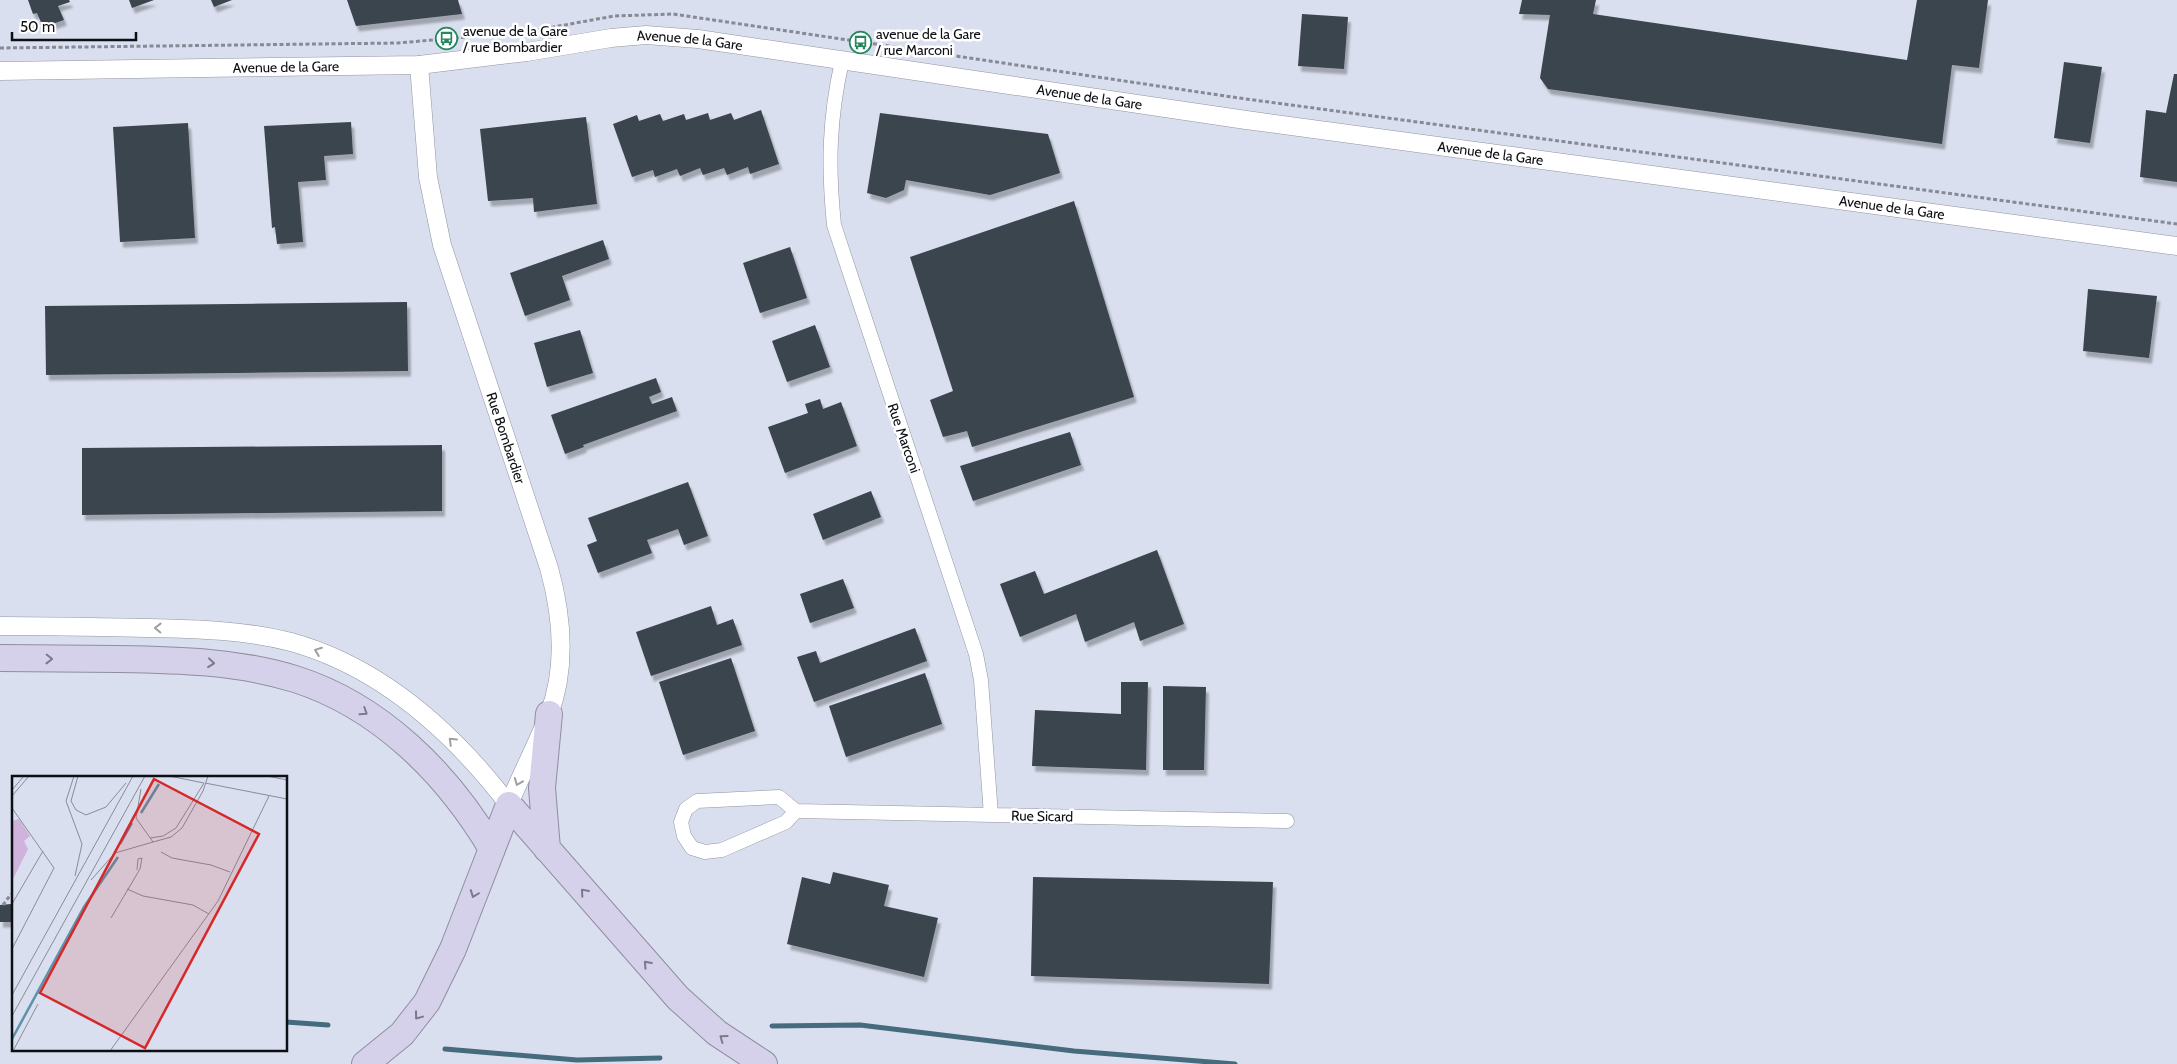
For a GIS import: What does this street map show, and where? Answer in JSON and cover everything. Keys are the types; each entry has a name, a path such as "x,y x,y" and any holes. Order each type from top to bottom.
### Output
{"highway":[{"path":"0,658 212,663 264,671 311,685 356,706 385,726 417,753 472,815 492,848"},
{"path":"547,849 542,788 549,714"},
{"path":"365,1064 402,1034 427,1002 453,949 509,805 683,1003 717,1033 764,1064"}],"street":[{"name":"Avenue de la Gare","path":"0,71 419,65 519,53 611,38 646,35 698,39 1265,123 2177,246"},
{"name":"Rue Marconi","path":"842,61 833,100 829,169 834,225 976,654 981,680 991,815"},
{"name":"Rue Bombardier","path":"419,65 428,177 442,246 554,586 560,622 561,652 558,680 549,714 520,776 509,805"},
{"path":"0,626 211,629 271,638 312,648 352,666 388,686 437,726 472,760 509,805"},
{"path":"779,797 796,811 786,822 722,850 705,852 692,848 684,836 681,822 686,808 698,801 779,797"},
{"name":"Rue Sicard","path":"796,811 1287,821"}],"path":[{"name":"Avenue de la Gare","path":"0,48 398,43 467,37 490,32 521,33 614,16 661,14 750,24 1239,98 2177,224"},
{"path":"4,904 11,894"}],"building":[{"path":"28,0 69,0 70,2 58,6 64,20 43,27 37,13 33,14"},
{"path":"129,0 154,0 132,8"},
{"path":"211,0 232,0 214,7"},
{"path":"347,0 458,0 462,14 356,26"},
{"path":"1522,0 1596,0 1593,14 1907,60 1917,0 1988,0 1979,68 1952,65 1942,144 1548,89 1540,78 1550,15 1519,14"},
{"path":"1302,14 1348,17 1344,69 1298,66"},
{"path":"2064,62 2102,67 2090,143 2054,138"},
{"path":"2174,74 2177,74 2177,182 2140,177 2146,110 2166,113"},
{"path":"761,110 779,164 750,174 748,167 727,175 724,168 703,175 700,168 680,176 677,169 655,177 653,170 632,177 613,124 637,115 639,121 660,114 663,121 684,114 686,120 708,113 710,120 731,113 734,120"},
{"path":"880,113 1048,134 1060,173 990,195 906,180 904,190 886,198 867,193"},
{"path":"586,117 597,204 534,212 533,198 488,201 480,129"},
{"path":"351,122 353,154 324,156 326,180 298,182 303,242 277,244 275,227 272,228 264,126"},
{"path":"188,123 195,238 120,242 113,127"},
{"path":"1074,201 1134,397 972,447 967,431 943,437 930,400 953,391 910,257"},
{"path":"603,240 609,259 562,276 570,300 525,316 510,273"},
{"path":"790,247 807,298 760,313 743,263"},
{"path":"2088,289 2157,296 2149,358 2083,351"},
{"path":"407,302 408,371 46,375 45,306"},
{"path":"815,325 830,367 787,382 772,341"},
{"path":"580,330 593,373 547,387 534,343"},
{"path":"656,378 661,392 649,397 652,404 672,397 677,411 583,445 584,447 565,454 551,415"},
{"path":"820,399 823,409 841,402 857,446 785,473 768,427 808,413 805,404"},
{"path":"1070,432 1081,465 973,501 960,466"},
{"path":"442,445 442,511 82,515 82,448"},
{"path":"688,482 708,536 684,545 678,529 647,540 652,553 598,573 587,545 597,541 588,518"},
{"path":"871,491 881,517 823,540 813,514"},
{"path":"1157,550 1184,624 1140,641 1134,622 1085,642 1076,614 1020,637 1000,584 1035,571 1044,594"},
{"path":"843,579 854,608 810,623 800,594"},
{"path":"711,606 717,625 733,619 742,645 651,676 636,632"},
{"path":"915,628 927,661 814,702 797,657 816,651 820,663"},
{"path":"731,658 755,731 683,755 659,682"},
{"path":"925,673 942,724 846,757 829,706"},
{"path":"1121,682 1148,682 1146,770 1032,766 1035,710 1121,714"},
{"path":"1163,686 1206,687 1204,770 1163,770"},
{"path":"833,872 889,885 884,906 938,918 924,977 787,944 802,877 830,884"},
{"path":"1033,877 1273,882 1269,984 1031,976"},
{"path":"11,904 11,922 0,922 0,905"}],"waterway":[{"path":"288,1022 328,1025"},
{"path":"772,1026 860,1025 1074,1051 1235,1064"},
{"path":"445,1049 577,1060 660,1058"}],"place":[{"name":"avenue de la Gare / rue Bombardier","path":"447,39"},
{"name":"avenue de la Gare / rue Marconi","path":"860,42"}]}
